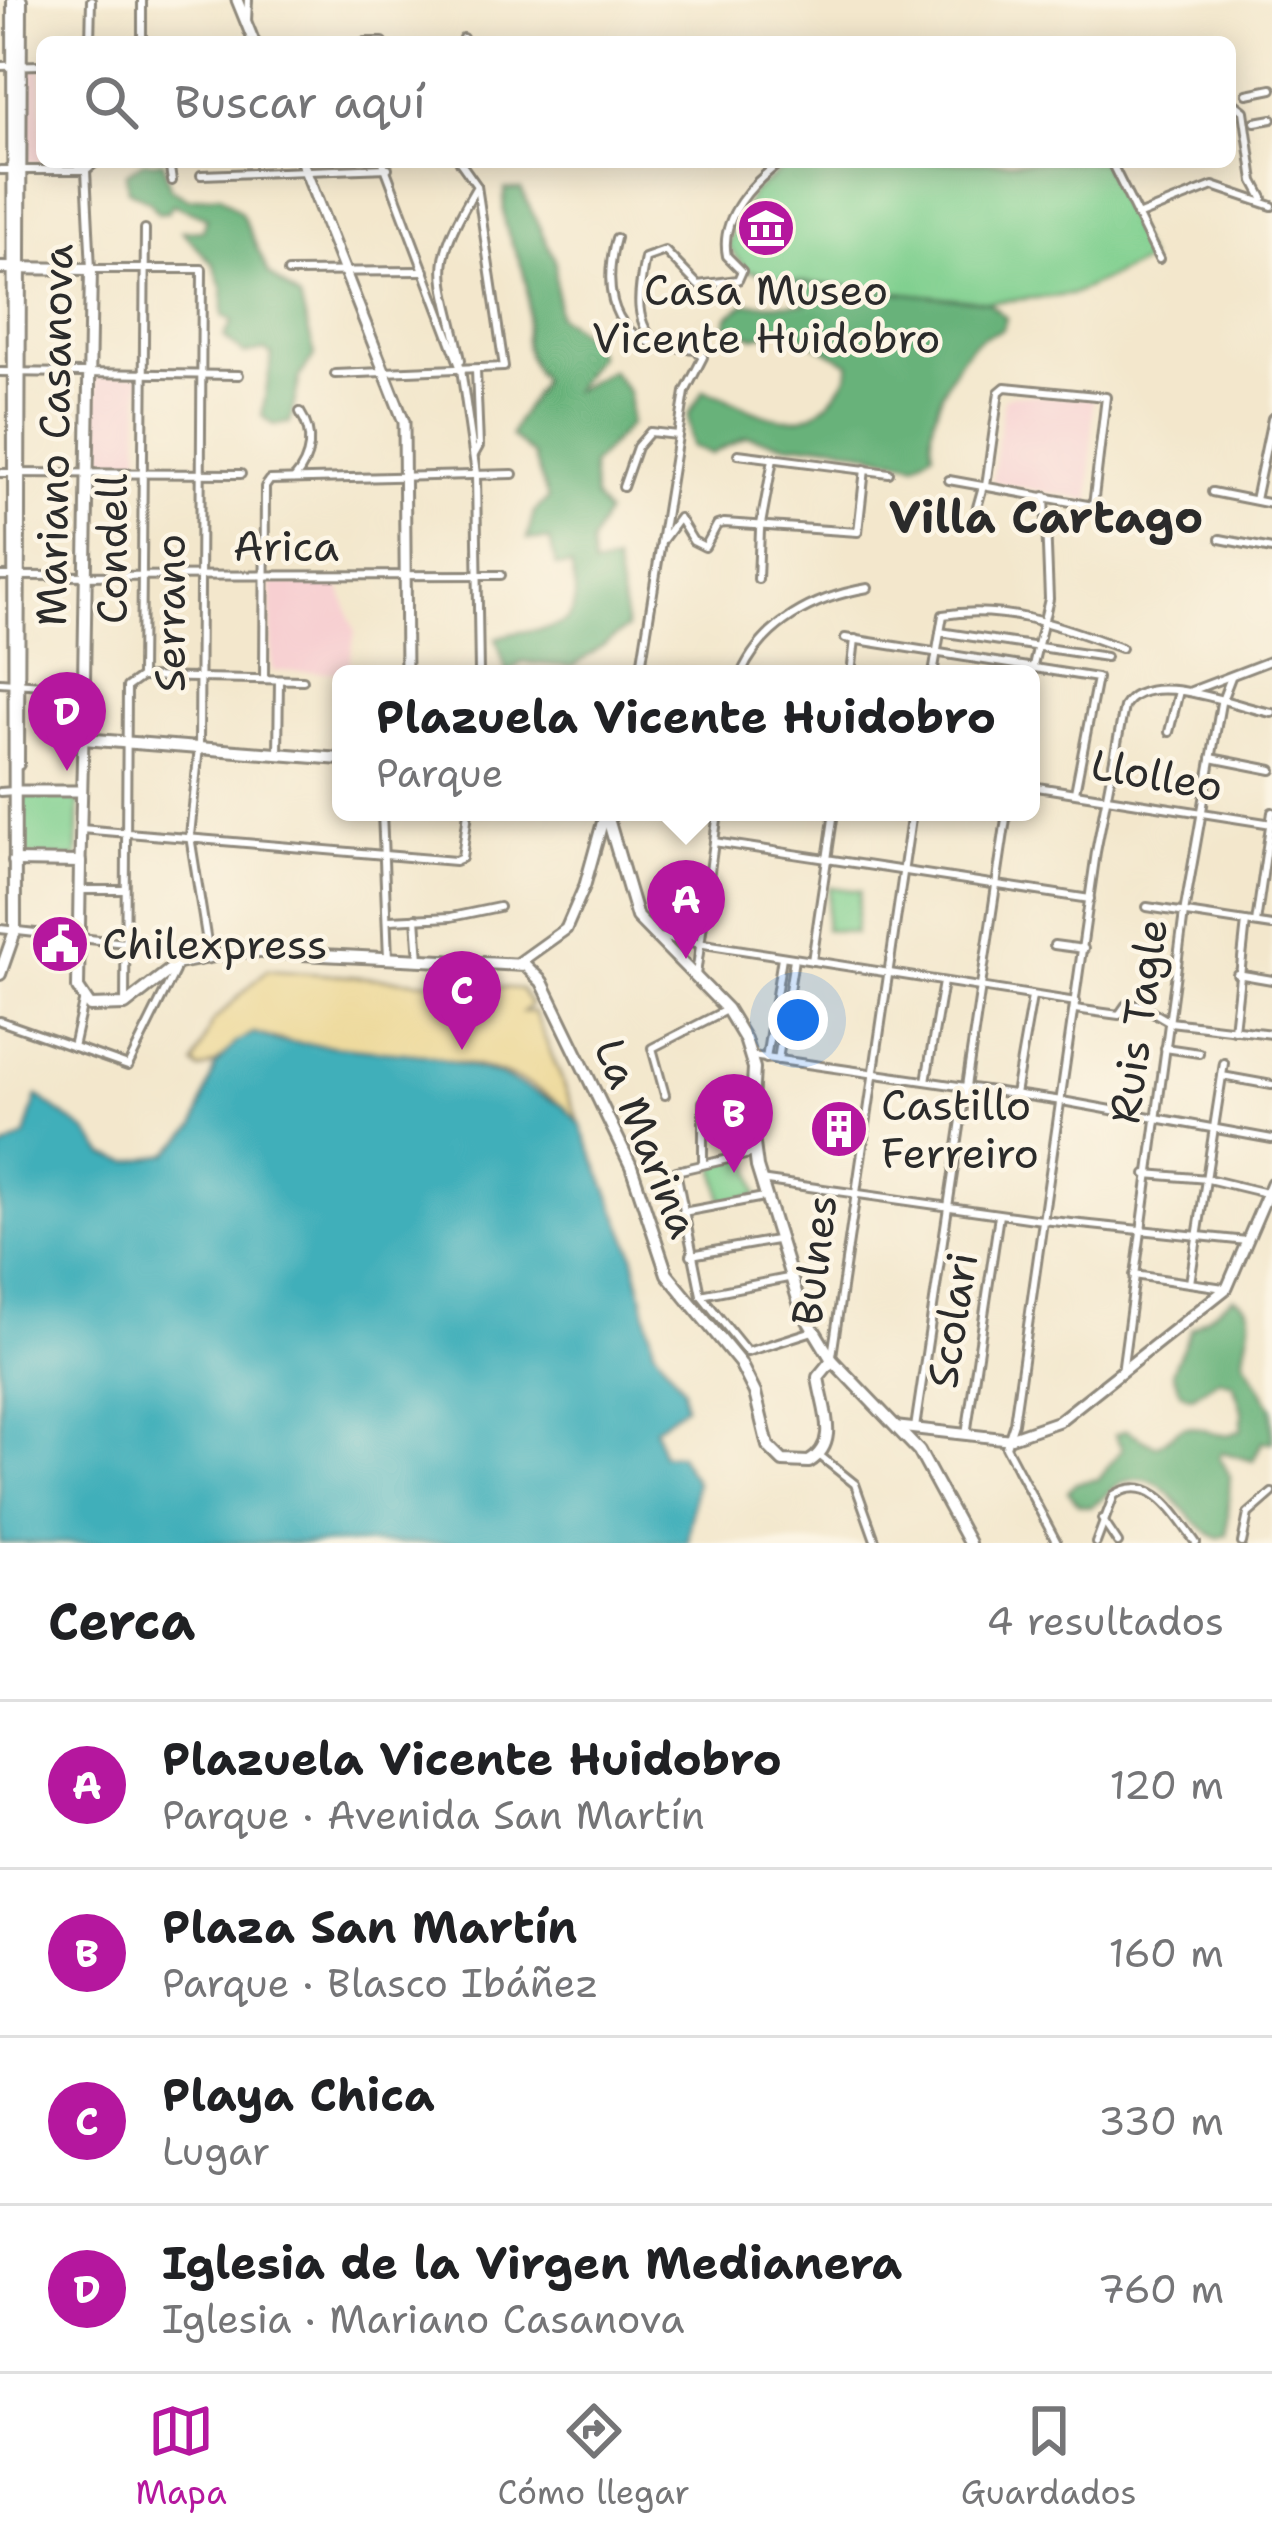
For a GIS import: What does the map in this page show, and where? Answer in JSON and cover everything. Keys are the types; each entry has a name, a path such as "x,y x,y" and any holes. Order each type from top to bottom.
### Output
{"main road":[{"path":"0,974 15,931 10,684 11,66 17,0"},
{"path":"11,268 91,268"},
{"name":"Mariano Casanova","path":"83,740 91,268"},
{"path":"83,740 332,759"},
{"path":"609,821 634,910 651,935 727,1009 752,1056 754,1153 788,1278 813,1331 832,1360 925,1460 969,1543"},
{"path":"14,861 80,862"},
{"name":"Mariano Casanova","path":"80,862 78,988 83,1002"},
{"path":"83,1002 98,1007 125,1004 179,963 271,949 520,962"},
{"name":"La Marina","path":"520,962 542,982 622,1146 671,1281 749,1379 770,1450 793,1464 818,1455"},
{"path":"818,1455 829,1433 818,1377 832,1360"}],"street":[{"path":"91,0 91,36"},
{"path":"142,0 142,36"},
{"path":"237,0 252,36"},
{"path":"247,25 248,0"},
{"path":"1247,94 1272,89"},
{"path":"1236,103 1243,107 1254,181 1271,205"},
{"path":"1255,122 1272,119"},
{"path":"11,170 88,168"},
{"path":"170,168 172,181"},
{"path":"201,175 291,168"},
{"path":"304,168 404,422 406,665"},
{"path":"387,168 461,369"},
{"path":"335,374 504,367 477,186 464,168"},
{"path":"656,344 640,317 640,286 650,253 671,255 695,284 738,280 742,271 727,256 726,234 748,193 775,168"},
{"path":"1115,168 1159,259"},
{"name":"Mariano Casanova","path":"86,170 91,268"},
{"path":"477,186 450,232 439,279 461,369 476,474 479,665"},
{"path":"1137,216 1213,186 1271,205"},
{"name":"Condell","path":"125,1004 127,687 141,677 145,229"},
{"path":"616,238 608,286 617,314 632,334 656,344 696,350 704,357 685,392 641,665"},
{"path":"91,268 144,269"},
{"name":"Serrano","path":"144,269 202,269 199,747 190,836 208,955"},
{"path":"288,272 425,271"},
{"path":"473,458 479,446 476,370"},
{"path":"11,372 239,375"},
{"path":"949,480 985,486 1046,496 1093,506 1106,397 1005,387 999,392 985,486 972,525"},
{"path":"294,478 305,465 310,442 301,412"},
{"path":"1255,500 1272,418"},
{"path":"623,487 638,447 650,432 677,435"},
{"path":"739,454 889,473"},
{"path":"758,579 760,530 772,458"},
{"path":"662,541 679,518 693,541 705,548 717,525 858,532 865,470"},
{"path":"11,473 241,474"},
{"path":"264,679 265,487 270,480 407,473 513,474"},
{"path":"1212,492 1272,504"},
{"path":"1034,665 1045,621 1046,496"},
{"path":"1220,539 1272,549"},
{"name":"Arica","path":"11,576 501,575"},
{"path":"745,665 753,646 791,615 868,588"},
{"path":"935,665 943,615 963,611 1045,621 1121,648"},
{"path":"940,632 1106,657"},
{"path":"845,638 1000,665"},
{"path":"852,665 856,640"},
{"path":"1058,1543 1008,1455 1007,1438 1014,1423 1090,899 1124,707 1134,694 1149,689 1191,691 1272,660"},
{"path":"1040,672 1097,678 1076,792"},
{"name":"Ruis Tagle","path":"1121,1377 1184,913 1210,758 1231,676"},
{"path":"141,677 303,680"},
{"path":"278,754 280,680"},
{"path":"10,684 84,688"},
{"path":"1169,732 1178,691"},
{"path":"1191,691 1221,703 1272,712"},
{"name":"Mariano Casanova","path":"80,862 83,740"},
{"path":"1210,758 1272,770"},
{"name":"Llolleo","path":"1040,787 1271,824"},
{"path":"0,792 81,791"},
{"path":"1234,1030 1237,974 1272,812"},
{"path":"381,821 390,920 388,958"},
{"path":"81,829 459,861 466,821"},
{"path":"520,962 566,929 603,821"},
{"path":"695,978 717,821"},
{"path":"812,961 832,821"},
{"name":"Bulnes","path":"832,1360 852,1194 910,821"},
{"path":"915,1428 1006,821"},
{"path":"714,842 1090,899"},
{"path":"0,861 14,861"},
{"path":"79,890 125,890"},
{"path":"390,920 499,907"},
{"path":"1147,907 1272,926"},
{"path":"416,918 418,960"},
{"path":"0,928 125,944"},
{"path":"651,935 1032,995 1119,1015 1126,1005 1136,1004 1170,1022 1272,1034"},
{"path":"1054,945 1084,949"},
{"path":"766,1059 782,957"},
{"path":"778,1060 794,958"},
{"path":"0,1021 128,1066 179,963"},
{"path":"1237,974 1272,980"},
{"path":"926,1081 943,982"},
{"path":"1016,1094 1032,995"},
{"path":"73,1047 83,1002"},
{"path":"665,1095 652,1048 727,1009"},
{"path":"1165,1048 1199,1052"},
{"path":"752,1056 1062,1101 1272,1138"},
{"path":"1190,1283 1224,1063"},
{"path":"1221,1076 1272,1085"},
{"path":"703,1102 703,1162"},
{"path":"754,1153 676,1171 701,1295 746,1352 813,1331"},
{"path":"898,1427 1007,1438 1059,1421 1121,1377 1227,1288 1271,1188 1147,1174"},
{"path":"760,1180 1042,1220 1250,1242"},
{"path":"683,1212 764,1198"},
{"name":"Scolari","path":"966,1435 999,1214"},
{"path":"691,1255 776,1240"},
{"path":"1133,1275 1227,1288"},
{"path":"701,1295 788,1278"},
{"path":"818,1455 855,1484 877,1543"},
{"path":"1096,1543 1114,1496 1131,1487 1157,1494 1196,1543"},
{"path":"1242,1543 1248,1514 1272,1493"},
{"path":"1102,1519 1118,1543"}],"shaded area":[{"path":"36,68 36,162 25,162 28,69"},
{"path":"96,375 140,375 139,466 95,465"},
{"path":"1012,395 1093,397 1090,500 992,482 1004,399"},
{"path":"271,583 339,585 355,631 349,665 332,665 332,673 272,671"}],"green space":[{"path":"134,168 165,168 170,188 188,199 219,195 241,213 269,274 300,299 315,355 300,376 290,423 274,425 262,416 272,355 264,350 244,354 224,337 233,321 223,316 223,290 214,265 182,231 203,230 207,218 173,204 168,212 158,213 149,201 128,190 126,174"},
{"path":"784,168 1106,168 1148,260 1070,295 988,302 790,281 747,270 727,245 752,193"},
{"path":"505,189 521,189 555,260 558,316 583,334 598,354 572,392 611,370 629,393 630,424 592,465 594,498 606,513 591,543 593,567 615,562 627,628 576,665 504,665 496,638 557,626 573,609 575,591 571,566 556,566 550,540 527,539 534,512 548,499 533,455 511,436 541,380 527,352 527,289 503,206"},
{"path":"790,281 988,302 1006,318 1003,329 977,341 958,363 937,408 933,451 916,464 832,444 790,445 747,436 711,454 691,446 688,415 704,390 758,412 792,419 824,406 845,380 849,363 784,328 754,337 726,325 728,316 745,304 806,304"},
{"path":"79,794 77,858 20,856 21,795"},
{"path":"830,887 860,891 855,933 825,929"},
{"path":"749,1156 757,1196 722,1202 715,1164"},
{"path":"1233,1297 1248,1308 1244,1359 1272,1408 1272,1442 1262,1442 1253,1461 1222,1452 1219,1456 1230,1476 1227,1535 1218,1538 1207,1532 1168,1492 1145,1480 1125,1482 1090,1507 1079,1505 1068,1491 1076,1483 1098,1479 1122,1449 1115,1435 1126,1430 1156,1446 1186,1427 1221,1435 1241,1430 1243,1413 1233,1383 1219,1379 1191,1397 1181,1392 1172,1372 1191,1329"}],"sand":[{"path":"267,970 521,989 531,1005 523,1012 534,1012 580,1124 549,1096 511,1077 426,1057 254,1033 200,1070 194,1065 212,1022"}],"water":[{"path":"254,1033 278,1041 425,1055 497,1074 563,1106 580,1124 632,1249 654,1348 683,1387 685,1406 655,1428 662,1455 679,1455 696,1482 688,1543 0,1543 0,1150 25,1136 37,1096 87,1132 105,1155 130,1162 168,1154 195,1126 215,1066 237,1042"}],"place":[{"name":"Casa Museo Vicente Huidobro","path":"766,228"},
{"name":"Iglesia de la Virgen Medianera","path":"67,771"},
{"name":"Chilexpress","path":"60,944"},
{"name":"Plazuela Vicente Huidobro","path":"686,959"},
{"name":"Playa Chica","path":"462,1050"},
{"name":"Castillo Ferreiro","path":"839,1129"},
{"name":"Plaza San Martín","path":"734,1173"}],"district":[{"name":"Villa Cartago","path":"1046,517"}]}
